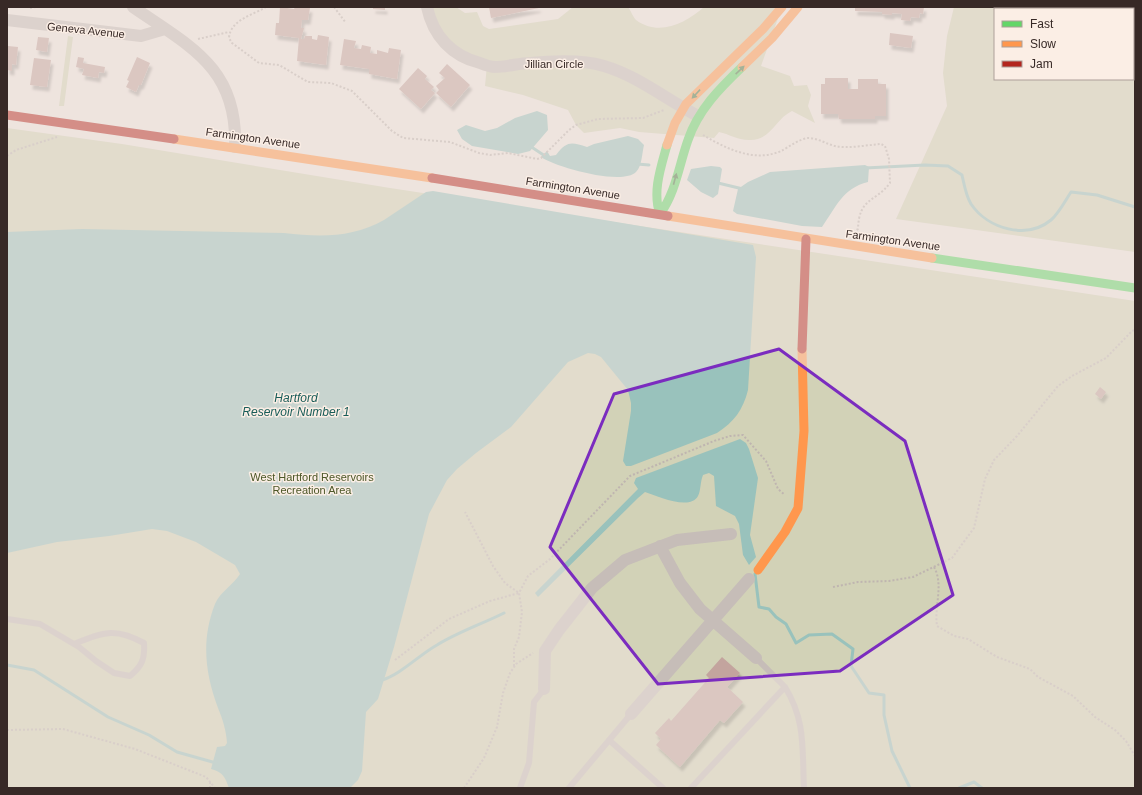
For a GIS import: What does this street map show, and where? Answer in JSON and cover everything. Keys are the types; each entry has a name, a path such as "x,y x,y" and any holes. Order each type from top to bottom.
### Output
{"main road":[{"path":"782,7 771,22 715,74 683,108 677,119 664,160 657,191 656,203 660,214 666,208 670,199 684,148 698,116 712,97 771,42 798,7"},
{"name":"Farmington Avenue","path":"7,115 372,168 806,239 1135,288"},
{"path":"758,570 785,532 798,508 804,431 802,356 806,239"}],"street":[{"path":"133,7 185,43 208,63 229,98 235,120 235,147"},
{"name":"Jillian Circle","path":"428,7 430,19 438,35 450,49 468,60 494,67 531,62 568,62 604,66 639,81 698,116"},
{"name":"Geneva Avenue","path":"7,20 141,36 165,29"},
{"path":"544,689 545,651 592,588 625,560 660,546 688,538 731,534"},
{"path":"660,546 680,583 700,609 756,658"},
{"path":"631,714 749,579"}],"lane":[{"path":"749,579 758,570"},
{"path":"7,619 40,624 74,644 114,673 130,676 140,667 145,655 144,643 130,635 115,631 74,644"},
{"path":"756,658 785,686 800,717 804,788"},
{"path":"691,788 785,686"},
{"path":"520,788 529,763 534,702 544,689"},
{"path":"569,788 631,714"},
{"path":"609,740 663,788"}],"path":[{"path":"30,8 36,7"},
{"path":"185,43 229,32 237,22 266,7"},
{"path":"334,7 346,23"},
{"path":"229,32 229,38 232,43 259,63 279,65 308,82 331,83 352,91 392,131 403,138 450,142 479,153 490,155 508,153 537,159 541,158 576,125 598,118 643,118 663,109 677,119"},
{"path":"692,128 738,152 753,155 767,155 779,152 803,139 810,138 843,147 881,144 888,150 890,179 888,186 864,205 859,211 858,229"},
{"path":"7,156 16,150 60,136"},
{"path":"833,587 858,582 889,581 913,577 952,558 974,528 985,478 994,460 1017,436 1058,386 1106,358 1132,331 1135,330"},
{"path":"464,788 484,758 497,727 506,682 514,666 514,649 519,637 522,612 519,593 528,576 550,560 630,476 730,436 744,435 766,460 778,489 798,508"},
{"path":"466,512 493,566 505,583 519,593"},
{"path":"934,567 939,577 936,616 938,626 954,636 968,639 997,657 1030,669 1038,677 1073,696 1095,717 1114,730 1126,741 1135,756"},
{"path":"395,660 449,619 490,602 519,593"},
{"path":"514,666 534,652 549,646"},
{"path":"7,730 63,728 135,749 206,777 215,788"},
{"path":"210,782 210,788"}],"highlighted area":[{"path":"779,349 905,441 953,595 840,671 658,684 550,547 614,394"}],"green space":[{"path":"427,7 456,7 465,13 477,12 483,26 489,29 558,19 573,7 628,7 636,20 645,25 663,28 681,23 704,7 782,7 761,66 790,76 794,86 807,85 811,95 808,106 815,123 792,111 781,119 763,137 749,140 719,132 714,138 639,132 620,128 584,133 576,125 568,110 523,95 485,86 487,65 450,49"},
{"path":"954,7 1135,7 1135,252 896,219 947,106 943,73 947,36"},
{"path":"68,36 73,37 64,106 59,106"},
{"name":"West Hartford Reservoirs Recreation Area","path":"7,128 122,144 390,188 1135,301 1135,788 7,788"}],"water":[{"path":"537,111 547,115 548,130 530,151 518,154 472,146 462,139 457,130 466,125 485,131 497,128 515,118"},
{"path":"628,136 638,139 644,145 641,163 638,169 636,172 628,176 617,177 588,174 560,166 541,157 547,151 550,156 556,155 563,147 570,144 577,144 587,147"},
{"path":"865,165 869,167 868,182 859,185 846,194 822,227 802,226 737,214 733,211 738,189 748,182 770,172"},
{"path":"711,166 720,167 722,169 718,194 713,198 701,192 687,180 691,169"},
{"name":"Hartford Reservoir Number 1","path":"433,191 753,245 756,257 748,390 746,397 733,420 717,433 631,466 626,466 623,461 631,411 628,390 601,357 595,354 588,353 568,362 511,427 457,469 447,480 429,514 394,647 378,699 366,712 362,771 358,780 350,788 229,788 223,776 211,769 217,747 225,746 227,743 224,725 210,682 206,656 206,643 215,604 220,596 240,574 235,565 196,542 167,531 152,529 57,542 7,553 7,232 82,229 336,235 372,226 384,220 426,192"},
{"path":"740,439 746,443 749,449 758,478 750,535 756,557 749,565 743,555 739,524 735,516 716,506 714,476 709,473 703,475 698,496 694,500 688,502 673,501 645,492 538,597 535,593 638,489 634,483 636,478"}],"building":[{"path":"280,7 294,9 295,7 310,8 308,20 302,20 301,28 304,28 301,39 304,39 305,36 312,36 312,39 317,40 318,35 329,37 326,65 297,61 299,38 275,35 276,23 279,23"},
{"path":"373,7 385,7 385,10 373,9"},
{"path":"489,7 538,7 539,8 491,18"},
{"path":"855,7 924,7 923,14 920,13 919,18 911,17 910,21 901,20 902,14 892,13 892,15 882,14 882,12 855,11"},
{"path":"890,33 913,36 911,48 889,45"},
{"path":"38,37 49,38 47,52 36,50"},
{"path":"344,39 356,41 354,48 361,49 362,45 371,47 370,53 377,54 377,50 388,53 389,48 401,50 397,79 369,74 369,69 340,65"},
{"path":"8,46 18,47 16,65 12,64 12,71 7,70"},
{"path":"78,57 84,58 83,63 105,67 104,73 99,72 98,78 82,75 84,69 76,67"},
{"path":"137,57 150,63 141,85 139,85 136,92 126,87 129,81 127,80"},
{"path":"34,58 51,60 47,87 30,85"},
{"path":"447,64 470,85 451,107 436,93 439,90 436,86 445,78 439,73"},
{"path":"418,68 427,76 425,79 434,87 431,90 435,93 421,109 399,89"},
{"path":"825,78 848,78 848,89 858,89 858,79 878,79 878,84 886,84 886,116 875,116 875,119 839,119 838,114 821,114 821,84 825,84"},
{"path":"1100,387 1106,392 1101,399 1095,394"},
{"path":"722,657 740,673 727,687 743,702 724,723 720,720 680,767 656,745 661,739 655,733 669,718 671,721 709,678 706,675"}],"waterway":[{"path":"530,146 545,156"},
{"path":"637,164 649,165"},
{"path":"865,168 925,165 948,166 962,175 969,201 978,213 987,220 1008,229 1020,230 1041,226 1054,217 1071,192 1097,195 1135,207"},
{"path":"718,183 743,189"},
{"path":"755,574 759,607 769,609 776,617 786,624 796,643 809,635 832,634 853,649 851,666 869,693 884,695 884,715 892,751 910,788"},
{"path":"382,680 396,674 445,640 504,613"},
{"path":"7,665 34,670 108,717 149,735 177,752 216,763"},
{"path":"959,788 974,782 982,788"}],"traffic: fast":[{"path":"667,145 657,188 660,214 674,188 692,129 710,100 742,67"},
{"path":"932,258 1135,288"}],"traffic: slow":[{"path":"667,145 675,123 686,104 763,29 782,7"},
{"path":"742,67 772,38 798,7"},
{"path":"174,139 432,178"},
{"path":"668,216 932,258"},
{"path":"758,570 785,532 798,508 804,431 802,349"}],"traffic: jam":[{"path":"7,115 174,139"},
{"path":"432,178 668,216"},
{"path":"802,349 806,239"}]}
